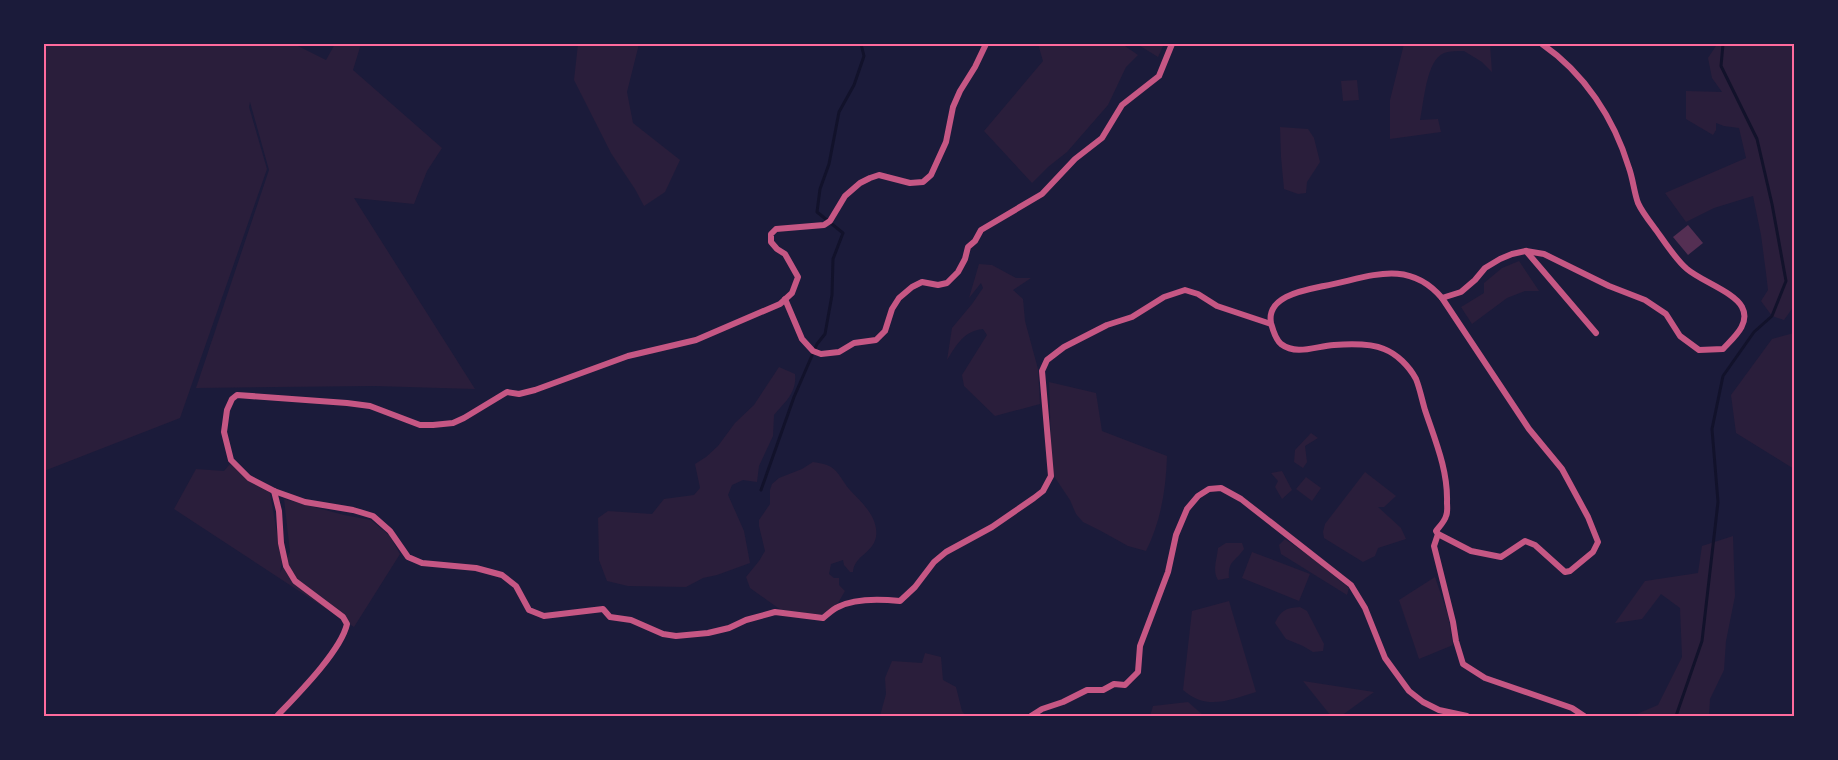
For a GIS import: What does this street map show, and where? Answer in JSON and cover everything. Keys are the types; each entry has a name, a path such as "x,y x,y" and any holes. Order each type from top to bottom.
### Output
{"street":[{"path":"986,44 952,107 946,142 931,174 923,182 910,183 885,175 870,178 845,196 827,223 786,227 776,229 771,234 771,242 785,254 798,277 792,293 780,304 696,340 628,356 535,390 519,394 507,392 453,423 420,424 370,406 347,403 237,395 232,399 227,410 224,432 231,460 249,478 274,491 305,502 354,510 373,516 390,531 408,557 422,563 476,568 502,576 516,586 529,610 544,616 603,609 610,617 631,620 663,634 676,636 708,633 775,612 822,618 838,606 885,599 900,601 915,587 934,562 946,552 992,527 1042,491 1051,476 1042,371 1047,360 1064,347 1107,325 1132,317 1164,297 1185,291 1198,294 1217,306 1271,324"},
{"path":"785,299 802,339 813,351 821,354 839,352 854,343 876,340 885,331 892,309 899,298 922,282 938,285 947,283 957,272 969,247 981,230 1042,194 1075,159 1102,138 1122,105 1159,76 1172,44"},
{"path":"1442,298 1461,292 1485,268 1500,259 1526,251 1544,254 1608,286 1645,300 1666,314 1680,336 1699,350 1723,349 1742,328 1745,315 1742,306 1730,294 1716,288 1685,268 1656,230 1638,203 1629,167 1611,123 1593,93 1568,63 1542,44"},
{"path":"1526,251 1596,333"},
{"path":"1438,534 1471,551 1501,557 1525,541 1535,545 1565,572 1593,552 1598,542 1563,469 1529,429 1436,290 1406,273 1392,273 1296,291 1275,305 1270,318 1273,332 1281,344 1299,351 1334,345 1382,347 1398,357 1415,378 1440,455 1447,488 1446,516 1436,531 1438,534 1434,546 1463,664 1485,678 1572,708 1584,717"},
{"path":"1031,717 1042,709 1087,690 1103,690 1114,684 1125,685 1138,672 1140,646 1168,572 1176,535 1186,509 1198,496 1209,489 1221,488 1241,499 1351,585 1365,608 1385,658 1409,691 1423,702 1439,710 1467,717"},
{"path":"274,491 286,566 295,581 342,617 347,624 342,639 277,717"}],"shaded area":[{"path":"44,44 294,44 326,60 335,44 361,44 353,70 442,148 427,171 414,204 354,198 475,389 374,386 196,388 269,170 250,102 249,107 267,169 180,418 44,471"},
{"path":"578,44 639,44 627,92 633,123 680,160 665,192 644,206 611,153 574,80"},
{"path":"1038,44 1122,44 1138,55 1126,67 1108,105 1067,152 1032,183 984,131 1043,61"},
{"path":"1137,44 1164,44 1158,57"},
{"path":"1404,44 1490,44 1492,72 1482,62 1464,51 1444,53 1433,64 1420,120 1438,119 1441,132 1390,139 1390,100"},
{"path":"1722,44 1794,44 1794,306 1784,320 1772,316 1761,301 1768,290 1753,196 1714,208 1686,222 1665,193 1746,158 1739,128 1716,123 1713,135 1686,119 1686,91 1722,92 1712,78 1708,58 1716,46"},
{"path":"1357,80 1359,100 1343,101 1341,81"},
{"path":"1280,127 1308,129 1314,138 1320,162 1307,182 1306,193 1298,194 1284,189"},
{"path":"1519,261 1539,291 1525,291 1507,298 1472,324 1461,307 1484,293 1484,283 1502,268"},
{"path":"979,264 992,265 1016,278 1031,278 1013,290 1023,299 1025,321 1038,369 1040,404 995,416 964,386 962,375 987,335 983,329 966,335 947,360 952,328 983,288 981,283 969,298"},
{"path":"1794,333 1794,469 1736,433 1731,395 1772,339"},
{"path":"779,367 795,374 794,387 774,415 773,436 759,466 757,482 743,480 732,485 728,495 744,531 750,563 703,578 686,587 628,586 607,581 599,560 598,518 608,511 652,514 664,499 694,495 700,488 695,464 718,446 735,423 754,405"},
{"path":"1049,382 1096,393 1102,431 1167,456 1162,505 1146,551 1128,546 1083,522 1052,473"},
{"path":"1311,433 1318,438 1305,446 1307,462 1303,468 1294,462 1295,450"},
{"path":"813,462 827,465 836,472 868,510 876,530 874,542 857,562 853,572 850,572 844,565 843,560 831,564 829,574 834,578 839,578 839,585 845,591 838,603 825,614 781,610 750,588 746,577 765,551 759,520 770,504 772,484 779,478"},
{"path":"230,464 270,493 282,563 280,573 290,552 284,499 371,520 390,536 400,554 354,627 174,509 196,469 224,471"},
{"path":"1282,471 1292,490 1282,499 1275,487 1278,481 1271,473"},
{"path":"1365,472 1396,496 1384,507 1378,507 1401,528 1406,539 1378,548 1375,556 1363,562 1324,538 1323,532 1325,524"},
{"path":"1306,477 1321,488 1312,501 1296,489"},
{"path":"1733,536 1735,596 1726,641 1724,670 1710,699 1709,716 1632,716 1658,705 1682,657 1680,608 1661,594 1642,619 1615,623 1645,581 1698,573 1702,546"},
{"path":"1285,539 1349,588 1347,595 1281,554 1279,545"},
{"path":"1226,543 1242,543 1244,549 1231,564 1229,578 1218,580 1215,569 1218,548"},
{"path":"1252,552 1310,574 1299,601 1242,578"},
{"path":"1435,577 1448,615 1453,645 1419,659 1399,600"},
{"path":"1229,601 1256,692 1218,702 1201,700 1183,690 1192,611"},
{"path":"1300,607 1307,611 1324,644 1323,651 1313,652 1286,639 1275,623 1284,610"},
{"path":"925,653 941,657 943,680 956,687 962,711 966,716 880,716 886,694 885,678 892,661 922,663"},
{"path":"1303,681 1374,692 1341,716 1331,716"},
{"path":"1188,702 1204,716 1150,716 1153,706"}],"building":[{"path":"1688,225 1703,243 1688,255 1673,237"}],"waterway":[{"path":"761,490 794,397 817,344 825,334 832,295 833,259 843,233 817,212 820,189 829,164 839,112 854,85 864,56 861,44"},
{"path":"1676,716 1702,641 1718,502 1712,429 1723,376 1754,332 1772,316 1786,281 1757,139 1721,66 1723,44"}]}
